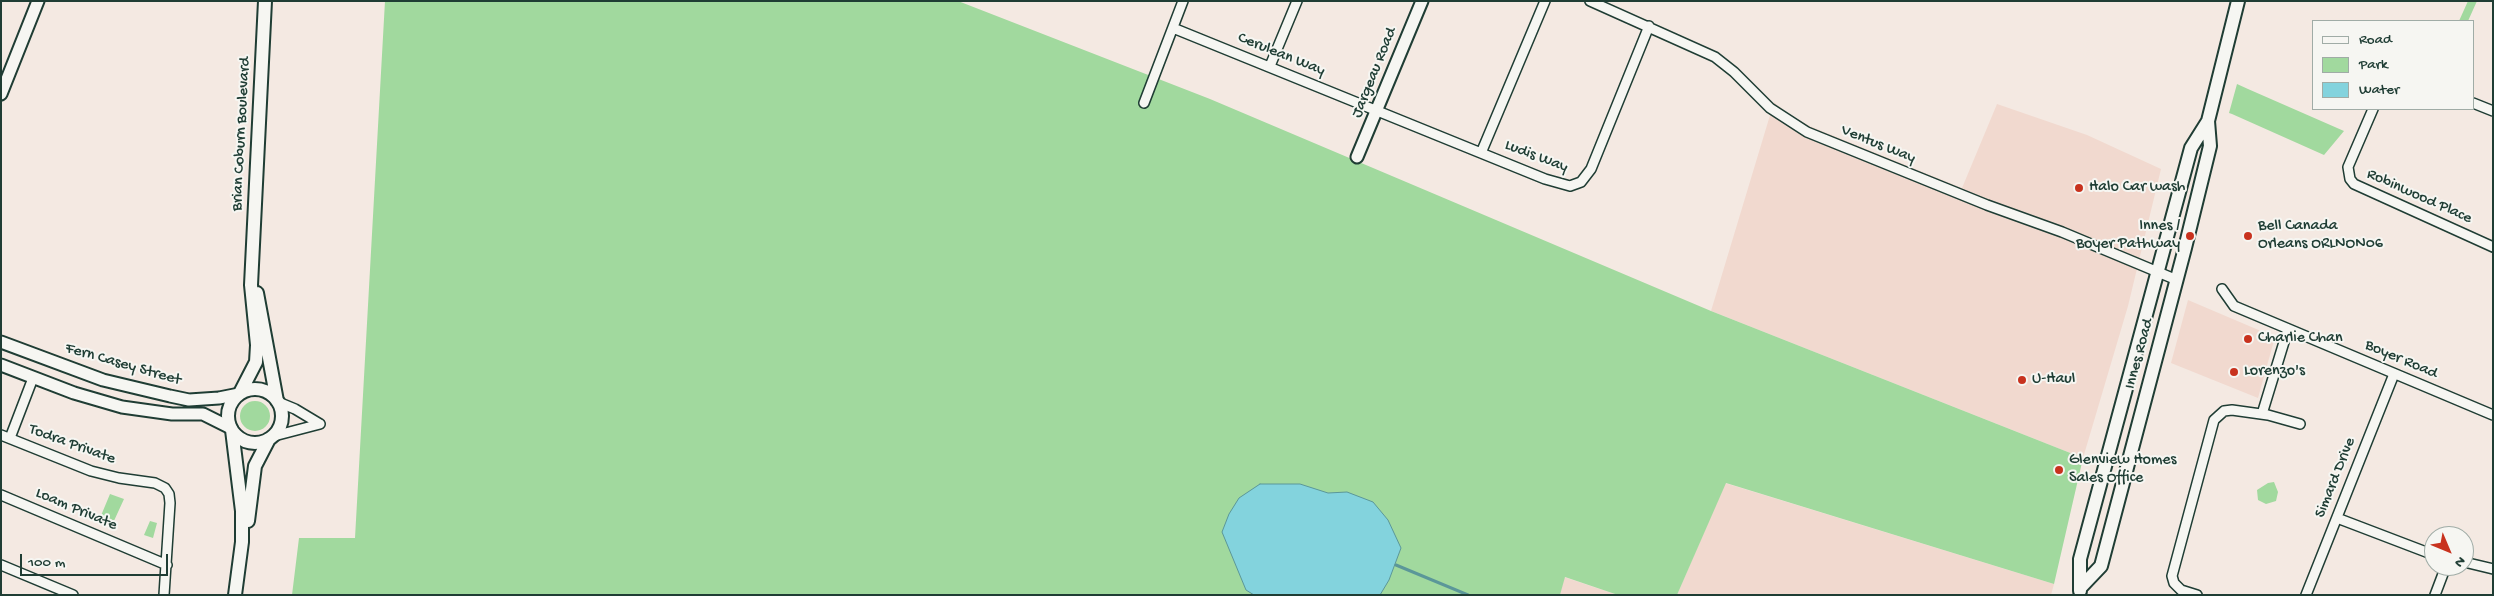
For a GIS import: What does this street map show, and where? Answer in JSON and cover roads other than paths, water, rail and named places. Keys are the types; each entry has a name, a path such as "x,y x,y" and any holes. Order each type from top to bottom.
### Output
{"main road":[{"name":"Brian Coburn Boulevard","path":"240,394 256,362 257,345 251,300 265,1"},
{"name":"Innes Road","path":"2080,591 2080,559 2191,148 2208,121 2238,1"},
{"name":"Innes Road","path":"2080,591 2101,566 2177,280 2210,146 2208,121"},
{"name":"Brian Coburn Boulevard","path":"252,269 278,402"},
{"path":"235,595 242,542 248,521 254,466 282,421 282,413 278,402 264,390 256,389 240,394 232,401 228,411 240,480 242,542"},
{"path":"232,429 245,441 261,442 271,437"}],"street":[{"path":"1,94 38,1"},
{"path":"1144,103 1184,1"},
{"path":"1270,66 1297,1"},
{"name":"Jargeau Road","path":"1357,157 1422,1"},
{"path":"1482,153 1545,1"},
{"name":"Ventus Way","path":"1590,1 1702,49 1720,60 1774,111 1807,132 1982,203 2062,232 2177,280"},
{"name":"Ludis Way","path":"1378,110 1558,184 1570,186 1579,183 1593,165 1649,26"},
{"name":"Cerulean Way","path":"1173,28 1378,110"},
{"path":"2474,103 2493,111"},
{"name":"Robinwood Place","path":"2373,110 2348,168 2350,180 2354,184 2493,247"},
{"name":"Boyer Road","path":"2222,289 2234,306 2493,415"},
{"path":"2262,414 2288,329"},
{"name":"Fern Casey Street","path":"1,342 103,380 170,396 189,400 219,398 240,394"},
{"name":"Fern Casey Street","path":"1,365 74,393 122,406 172,414 203,414 232,429"},
{"name":"Simard Drive","path":"2306,595 2394,374"},
{"name":"Todra Private","path":"33,378 6,436 91,471 120,478 155,483 165,488 170,499 164,595"},
{"path":"271,437 320,424 295,409 278,402"},
{"path":"2197,595 2181,590 2174,583 2172,576 2214,420 2224,411 2232,410 2262,414 2300,424"},
{"name":"Loam Private","path":"1,495 167,565"},
{"path":"2336,518 2424,551"},
{"path":"2474,564 2493,569"},
{"path":"1,565 73,595"},
{"path":"2434,595 2442,576"}],"water":[{"path":"1260,484 1300,484 1328,493 1347,492 1373,502 1388,520 1401,548 1389,580 1380,595 1254,595 1246,590 1222,532 1229,514 1239,498"}],"waterway":[{"path":"1396,565 1468,595"}],"place":[{"name":"Halo Car wash","path":"2079,188"},
{"name":"Innes / Boyer Pathway","path":"2190,236"},
{"name":"Bell Canada Orleans ORLNON06","path":"2248,236"},
{"name":"Charlie Chan","path":"2248,339"},
{"name":"Lorenzo's","path":"2234,372"},
{"name":"U-Haul","path":"2022,380"},
{"name":"Glenview Homes Sales Office","path":"2059,470"}]}
